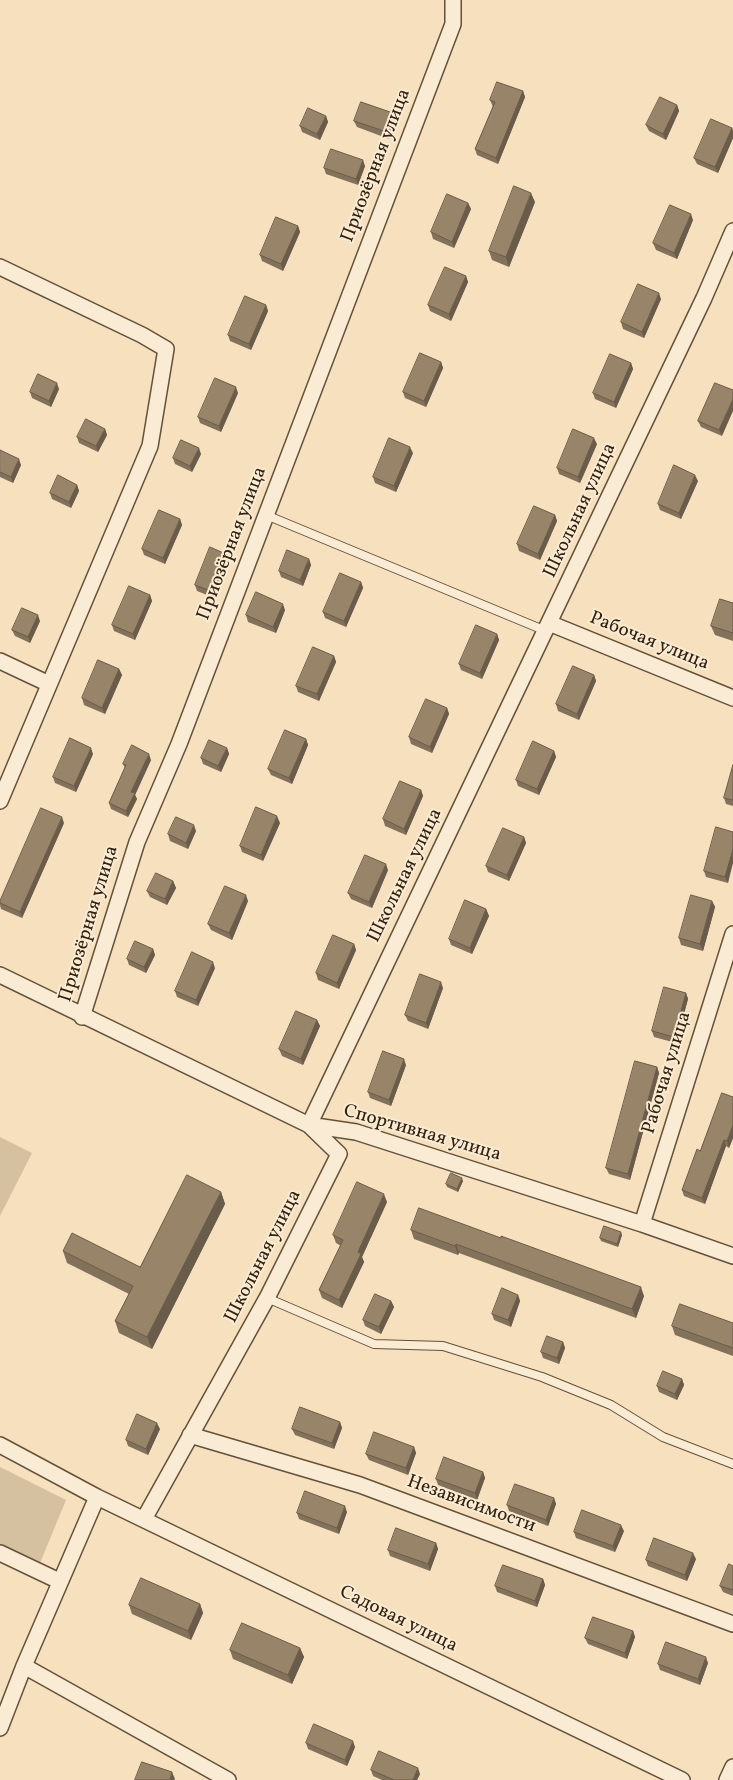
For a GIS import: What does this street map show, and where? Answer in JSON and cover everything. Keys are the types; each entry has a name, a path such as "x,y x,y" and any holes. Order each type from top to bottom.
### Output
{"street":[{"name":"Приозёрная улица","path":"0,976 82,1017 137,842 179,744 453,24 453,0"},
{"name":"Школьная улица","path":"144,1520 267,1298 339,1154 309,1125 548,627 704,298 733,231"},
{"path":"0,267 142,334 166,349 150,446 0,801"},
{"name":"Рабочая улица","path":"548,627 733,698"},
{"path":"0,661 48,684"},
{"name":"Рабочая улица","path":"642,1224 733,934"},
{"name":"Спортивная улица","path":"82,1017 309,1125 356,1132 642,1224 733,1256"},
{"name":"Независимости","path":"190,1434 360,1484 733,1624"},
{"name":"Садовая улица","path":"0,1445 97,1497 682,1780"},
{"path":"0,1728 59,1581 97,1497"},
{"path":"0,1553 59,1581"},
{"path":"24,1666 228,1780"},
{"path":"728,1780 733,1767"}],"lane":[{"path":"266,515 548,627"},
{"path":"267,1298 374,1344 444,1346 542,1376 611,1405 663,1437 733,1464"}],"shaded area":[{"path":"0,1137 32,1153 0,1216"},
{"path":"0,1467 66,1500 40,1563 0,1544"}],"building":[{"path":"497,82 523,91 496,158 475,149 495,102 490,100"},
{"path":"660,97 677,105 663,134 646,125"},
{"path":"361,102 393,113 387,132 354,121"},
{"path":"308,108 326,116 317,134 300,126"},
{"path":"711,119 732,128 715,167 694,158"},
{"path":"331,149 363,160 356,179 324,168"},
{"path":"514,186 531,193 506,257 489,251"},
{"path":"447,194 468,203 452,242 431,232"},
{"path":"670,205 691,214 674,253 653,243"},
{"path":"276,217 298,226 281,264 260,255"},
{"path":"445,267 466,276 449,314 428,305"},
{"path":"638,284 659,293 642,332 621,322"},
{"path":"245,296 266,305 249,344 228,335"},
{"path":"420,353 441,362 424,401 403,392"},
{"path":"610,354 631,363 614,402 593,393"},
{"path":"38,374 57,383 49,401 30,392"},
{"path":"215,378 236,387 219,426 198,417"},
{"path":"715,383 733,390 733,399 719,430 698,421"},
{"path":"86,419 105,429 96,446 77,437"},
{"path":"573,429 594,438 578,477 557,468"},
{"path":"389,438 410,447 394,486 373,477"},
{"path":"181,440 199,448 190,466 173,458"},
{"path":"0,450 19,459 11,477 0,472"},
{"path":"674,465 695,475 679,513 658,504"},
{"path":"58,475 77,485 69,502 50,493"},
{"path":"534,506 555,515 538,554 517,544"},
{"path":"159,510 180,519 163,558 142,549"},
{"path":"210,547 228,555 213,592 195,585"},
{"path":"287,550 309,559 300,580 279,571"},
{"path":"340,573 361,582 344,621 323,612"},
{"path":"129,586 150,595 133,634 112,625"},
{"path":"256,592 283,604 273,627 246,615"},
{"path":"720,599 733,603 733,633 711,626"},
{"path":"22,608 38,615 28,637 12,630"},
{"path":"476,625 497,634 480,673 459,664"},
{"path":"313,647 334,656 317,694 296,686"},
{"path":"98,660 119,669 102,708 82,698"},
{"path":"573,666 594,675 577,714 556,704"},
{"path":"426,699 447,708 430,747 409,737"},
{"path":"285,730 306,739 289,778 268,769"},
{"path":"70,738 91,748 74,786 53,777"},
{"path":"209,740 227,748 218,766 201,758"},
{"path":"533,741 554,751 537,789 516,780"},
{"path":"132,745 149,754 131,792 135,793 126,811 109,803 126,765 123,764"},
{"path":"733,765 733,800 724,798"},
{"path":"400,781 421,790 404,829 383,819"},
{"path":"256,807 277,816 261,855 240,846"},
{"path":"41,808 62,817 20,912 0,903 0,901"},
{"path":"176,817 194,825 186,843 168,834"},
{"path":"716,827 733,832 733,849 725,877 704,871"},
{"path":"503,828 524,837 507,875 486,866"},
{"path":"365,855 386,864 369,902 348,893"},
{"path":"156,873 173,881 165,899 147,891"},
{"path":"225,886 246,895 229,933 208,924"},
{"path":"691,895 712,901 700,944 679,938"},
{"path":"465,900 486,909 470,948 449,939"},
{"path":"333,935 354,944 337,983 316,973"},
{"path":"135,941 153,949 144,967 127,959"},
{"path":"192,952 213,962 196,1000 175,991"},
{"path":"420,974 441,982 426,1023 405,1015"},
{"path":"664,987 686,993 674,1037 652,1031"},
{"path":"296,1011 317,1020 301,1059 279,1049"},
{"path":"383,1051 404,1059 389,1100 368,1092"},
{"path":"635,1061 657,1067 628,1174 606,1168"},
{"path":"722,1093 733,1097 733,1125 727,1141 724,1140 702,1198 682,1190 697,1149 700,1151"},
{"path":"451,1173 462,1178 457,1189 446,1184"},
{"path":"187,1175 221,1192 147,1337 115,1321 133,1286 63,1251 72,1233 140,1267"},
{"path":"357,1182 384,1194 358,1252 361,1254 339,1300 319,1290 343,1240 333,1235"},
{"path":"419,1208 641,1287 632,1309 456,1244 455,1246 411,1230"},
{"path":"604,1226 621,1232 617,1244 600,1238"},
{"path":"502,1288 518,1295 508,1320 492,1314"},
{"path":"375,1294 391,1301 379,1327 363,1320"},
{"path":"680,1304 733,1323 733,1348 672,1326"},
{"path":"547,1336 563,1342 557,1358 541,1352"},
{"path":"663,1371 682,1379 675,1394 657,1386"},
{"path":"300,1407 340,1422 332,1443 292,1429"},
{"path":"137,1414 157,1423 146,1449 126,1440"},
{"path":"374,1432 414,1447 406,1468 366,1454"},
{"path":"444,1457 483,1472 475,1493 436,1479"},
{"path":"515,1484 554,1498 546,1520 507,1505"},
{"path":"305,1491 345,1506 337,1528 297,1513"},
{"path":"582,1510 621,1525 613,1546 574,1532"},
{"path":"396,1528 436,1543 428,1564 388,1550"},
{"path":"654,1538 693,1553 685,1575 646,1560"},
{"path":"729,1564 733,1566 733,1590 720,1586"},
{"path":"503,1565 543,1579 535,1601 495,1586"},
{"path":"141,1578 200,1604 188,1631 129,1605"},
{"path":"593,1617 633,1631 625,1653 585,1638"},
{"path":"242,1623 300,1648 288,1675 230,1650"},
{"path":"666,1642 706,1657 698,1679 658,1664"},
{"path":"314,1724 353,1741 345,1760 306,1743"},
{"path":"379,1751 418,1768 413,1780 394,1780 371,1770"},
{"path":"142,1762 172,1772 170,1780 135,1780"}]}
